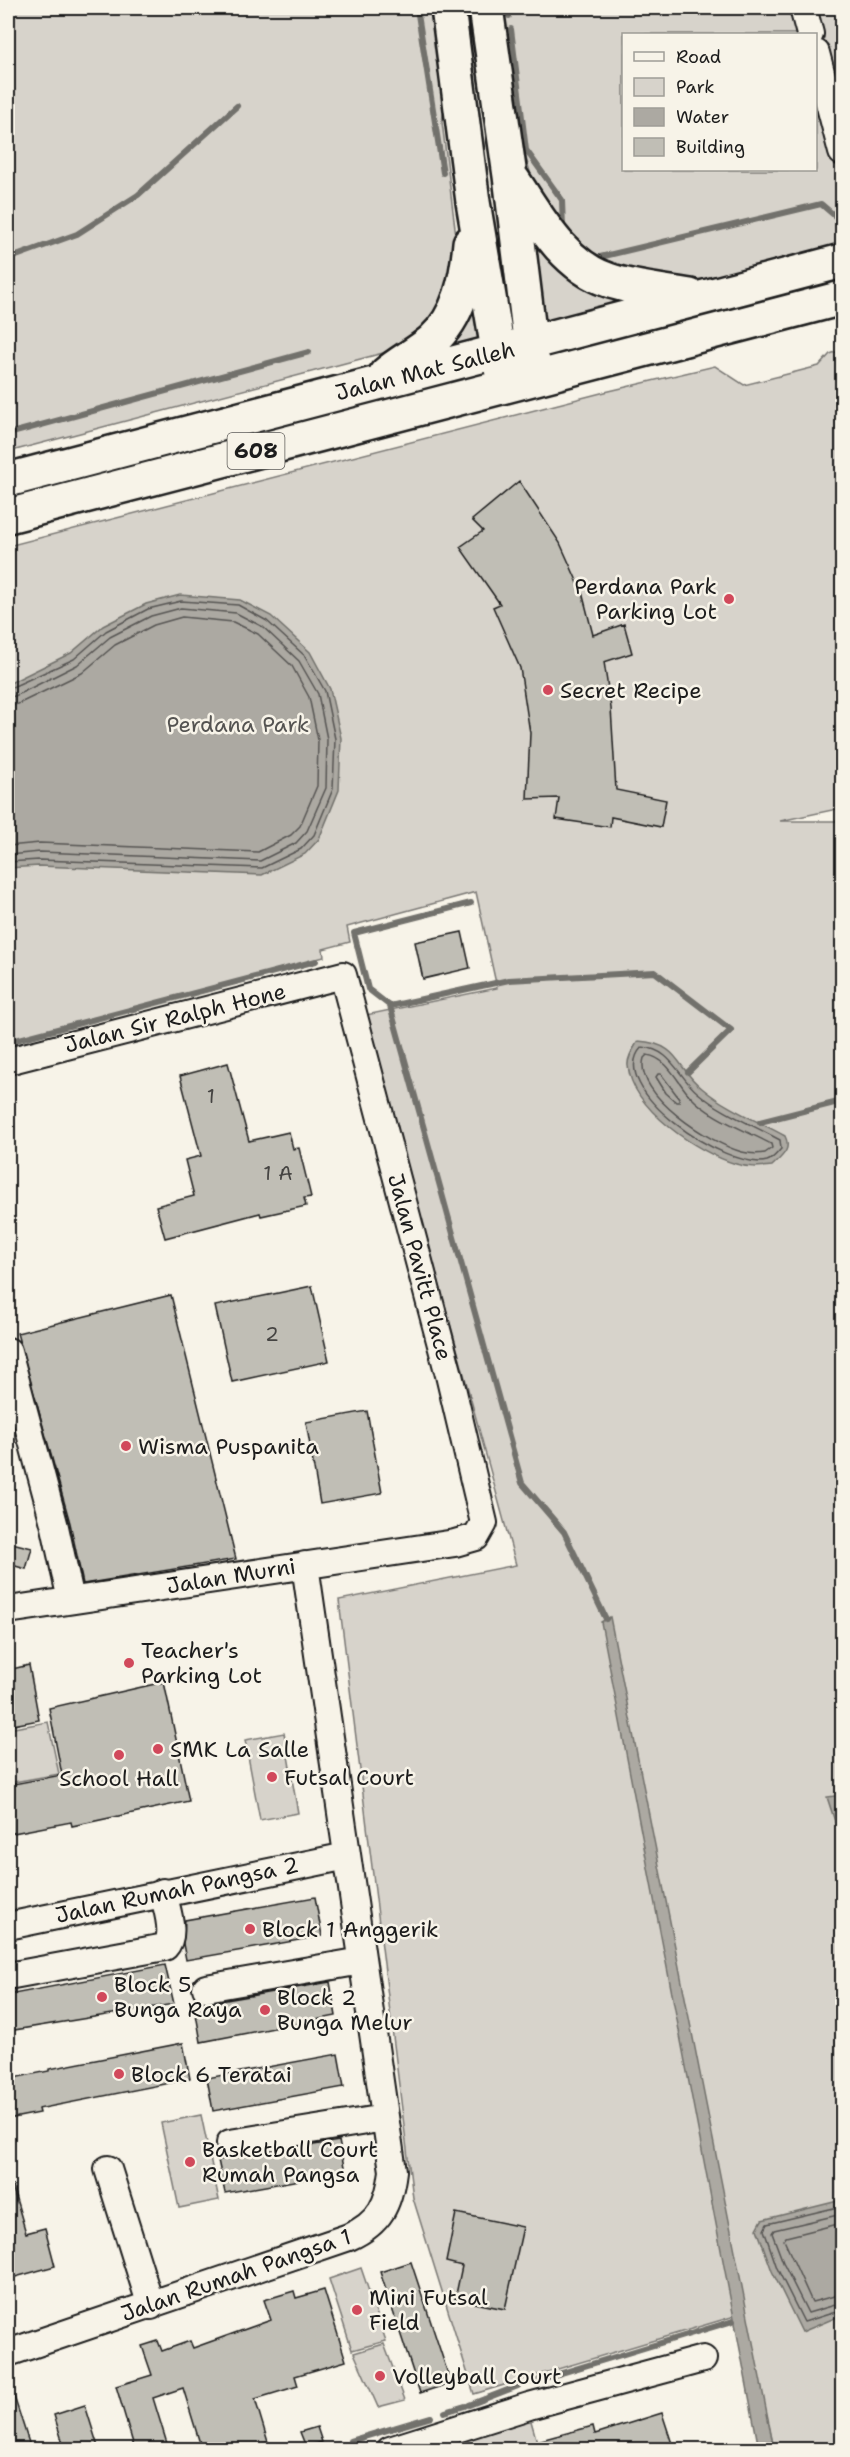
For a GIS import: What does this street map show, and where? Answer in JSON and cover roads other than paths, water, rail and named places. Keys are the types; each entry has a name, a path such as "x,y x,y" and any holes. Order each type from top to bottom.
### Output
{"main road":[{"path":"448,8 473,202 497,352 520,382"},
{"path":"486,8 510,176 529,344 520,382"},
{"path":"510,176 553,239 578,262 607,280 700,298"},
{"path":"372,385 431,341 449,322 467,276 473,202"},
{"name":"Jalan Mat Salleh","path":"8,480 843,261"},
{"name":"Jalan Mat Salleh","path":"8,516 843,298"}],"street":[{"path":"803,8 810,33"},
{"path":"817,57 843,152"},
{"name":"Jalan Sir Ralph Hone","path":"8,1061 344,975"},
{"name":"Jalan Pavitt Place","path":"344,975 481,1506 484,1523 476,1537 455,1543"},
{"path":"8,1352 55,1527 71,1600"},
{"name":"Jalan Murni","path":"8,1610 455,1543"},
{"name":"Jalan Rumah Pangsa 1","path":"8,2353 151,2306 366,2229 380,2214 390,2194 393,2171 305,1565"},
{"name":"Jalan Rumah Pangsa 2","path":"8,1926 163,1892 347,1856"},
{"path":"8,1976 165,1947 170,1942 171,1934 163,1892"},
{"path":"206,1988 362,1960"},
{"path":"230,2143 385,2118"},
{"path":"108,2169 151,2306"},
{"path":"390,2450 529,2406 703,2359"}],"water":[{"path":"180,595 240,600 271,616 310,652 330,689 341,738 339,790 319,839 305,854 262,875 39,866 8,868 8,684 71,653 103,626 146,604"},
{"path":"638,1041 652,1043 671,1052 694,1081 712,1096 785,1136 787,1149 782,1156 772,1166 741,1165 703,1150 669,1127 654,1113 632,1082 628,1063"},
{"path":"610,1617 774,2449 759,2449 601,1622"},
{"path":"842,1795 842,1843 827,1797"},
{"path":"842,2200 842,2315 802,2332 772,2271 757,2229 762,2220"}],"waterway":[{"path":"417,8 443,173"},
{"path":"508,8 509,16"},
{"path":"511,29 526,150 562,200 563,228 566,231"},
{"path":"8,259 77,234 138,195 237,106"},
{"path":"594,256 596,258 821,204 842,222"},
{"path":"8,434 309,352"},
{"path":"471,903 354,933 368,989 390,1006 522,1483 564,1532 606,1619"},
{"path":"8,1042 316,961"},
{"path":"390,1006 509,980 655,972 731,1030 688,1072"},
{"path":"760,1122 842,1101"},
{"path":"532,2382 733,2321"},
{"path":"469,2405 518,2386"},
{"path":"445,2412 465,2406"},
{"path":"350,2441 431,2417"},
{"path":"325,2450 340,2445"}],"place":[{"name":"Perdana Park Parking Lot","path":"729,599"},
{"name":"Secret Recipe","path":"548,690"},
{"name":"Wisma Puspanita","path":"126,1446"},
{"name":"Teacher's Parking Lot","path":"129,1663"},
{"name":"SMK La Salle","path":"158,1749"},
{"name":"School Hall","path":"119,1755"},
{"name":"Futsal Court","path":"272,1777"},
{"name":"Block 1 Anggerik","path":"250,1929"},
{"name":"Block 5 Bunga Raya","path":"102,1997"},
{"name":"Block 2 Bunga Melur","path":"265,2010"},
{"name":"Block 6 Teratai","path":"119,2074"},
{"name":"Basketball Court Rumah Pangsa","path":"190,2162"},
{"name":"Mini Futsal Field","path":"357,2310"},
{"name":"Volleyball Court","path":"380,2376"}],"park label":[{"name":"Perdana Park","path":"238,724"}]}
